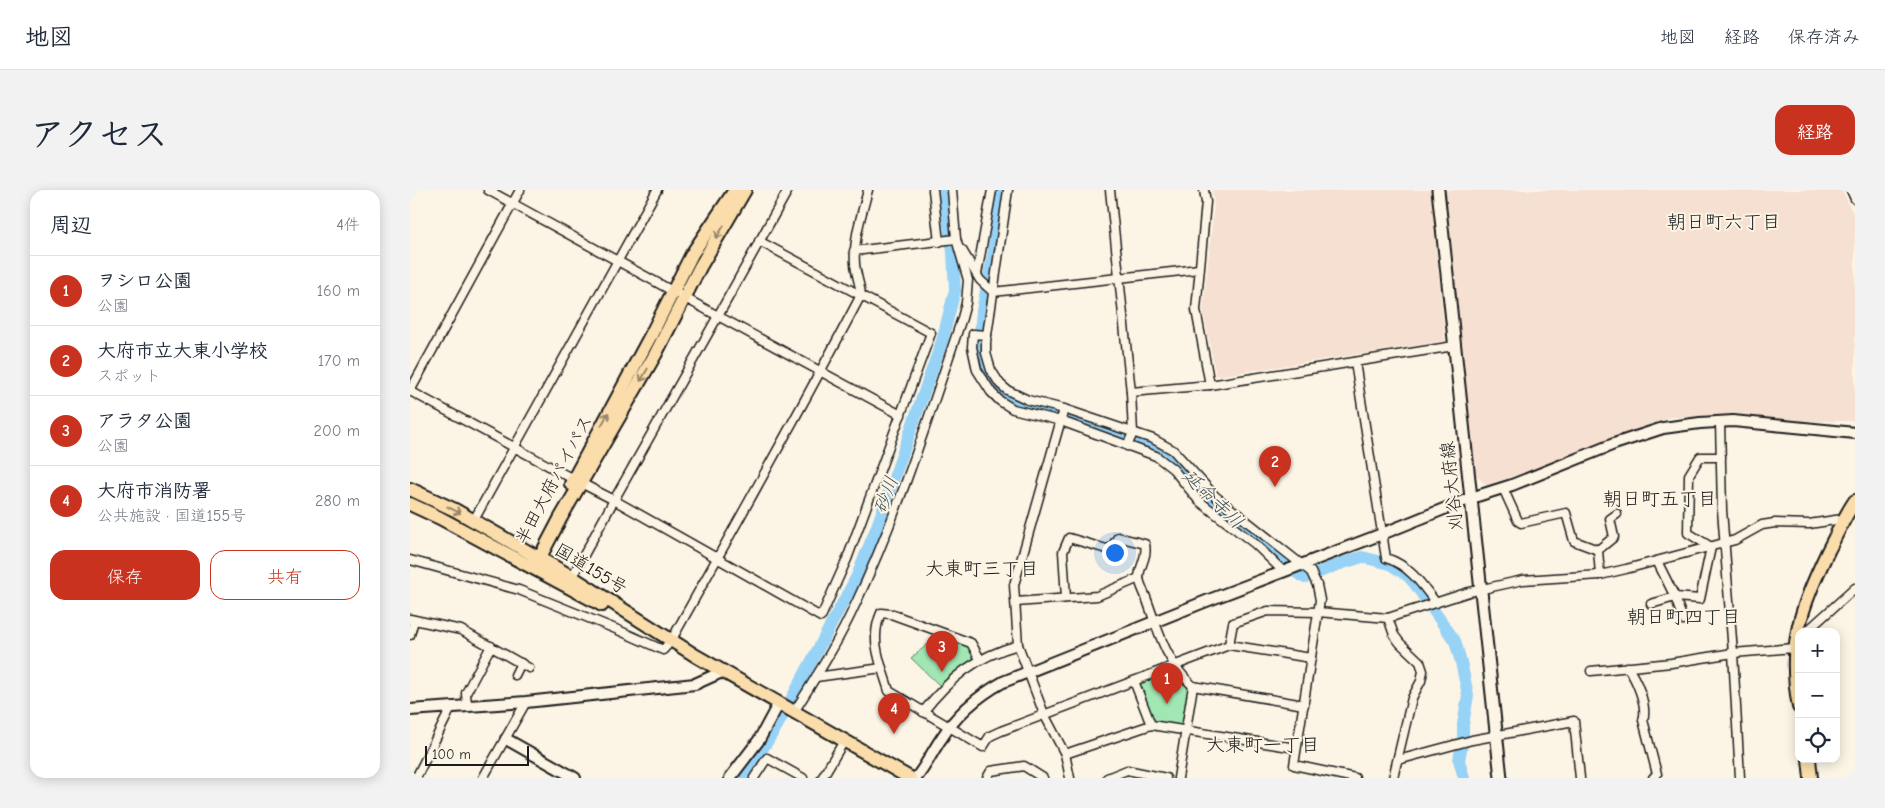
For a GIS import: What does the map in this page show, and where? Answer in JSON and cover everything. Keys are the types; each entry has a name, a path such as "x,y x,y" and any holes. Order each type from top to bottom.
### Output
{"main road":[{"name":"半田大府パイパス","path":"534,560 577,481 655,355 679,294 692,254 735,190"},
{"name":"半田大府パイパス","path":"679,294 746,190"},
{"name":"刈谷大府線","path":"1438,190 1501,778"},
{"name":"国道155号","path":"410,489 474,520 534,560 652,633 671,641"},
{"path":"1800,628 1807,599 1842,519 1855,501"},
{"name":"国道155号","path":"410,504 572,577 671,641 910,778"},
{"path":"1795,656 1795,678"},
{"path":"1809,763 1811,778"}],"street":[{"path":"488,190 901,415"},
{"path":"520,190 410,391 614,500 717,560 821,617 847,558 931,333 759,241"},
{"path":"474,520 656,190"},
{"path":"572,577 788,190"},
{"path":"410,560 519,590 663,650 671,641 717,560 821,372 861,295 855,267 854,251 868,190"},
{"path":"794,712 816,677 856,604 924,431 966,303 968,280 947,241 933,190"},
{"path":"952,190 947,241 992,291"},
{"path":"978,277 992,190"},
{"path":"1008,190 987,335 988,361 995,377 1000,384 1018,396 1064,409 1153,439 1173,450 1188,464 1215,496 1306,567 1317,585 1320,600 1294,765 1355,778"},
{"path":"1110,190 1131,392 1133,433 1128,445"},
{"path":"1204,190 1206,202 1196,310 1210,385"},
{"path":"1851,190 1855,199"},
{"path":"854,251 947,241"},
{"path":"992,291 1200,269"},
{"path":"987,335 973,334 972,347 977,370 991,392 1005,405 1013,409 1061,421 1156,456 1173,469 1199,500 1255,544 1285,572"},
{"path":"1131,392 1210,385 1454,346"},
{"path":"1355,362 1386,558 1403,565 1420,582 1436,603"},
{"path":"991,392 1000,384"},
{"path":"1064,409 1014,585 1018,645 1044,714 1065,754 1067,778"},
{"path":"916,778 923,770 949,727 960,714 989,690 1027,672 1154,622 1285,572 1306,567 1471,498 1502,488 1614,444 1663,428 1733,421 1843,432 1855,431"},
{"path":"1720,422 1722,510 1740,778"},
{"path":"1711,547 1688,533 1689,475 1700,457 1721,458"},
{"path":"1502,488 1518,521 1521,523 1566,513 1574,540 1589,548 1598,550"},
{"path":"1855,501 1855,508"},
{"path":"1219,517 1227,506"},
{"path":"1598,550 1614,537 1610,519 1617,514"},
{"path":"1229,645 1233,623 1268,611 1318,612 1388,618 1480,590 1523,580 1600,575 1657,561 1711,547 1725,541 1735,540 1762,525 1809,524 1842,519"},
{"path":"1066,598 1063,552 1069,538 1110,550 1118,537 1144,544 1146,552 1139,578 1154,622 1174,666 1193,686 1304,705"},
{"path":"1651,604 1675,597 1700,599 1711,547"},
{"path":"1598,550 1600,575"},
{"path":"1657,561 1675,597 1682,620"},
{"path":"1016,602 1097,596 1139,578"},
{"path":"1810,628 1855,588"},
{"path":"980,659 972,643 890,614 881,613 876,625 875,641 889,692 983,747 990,736 1229,645 1311,658"},
{"path":"1388,618 1394,635 1420,662 1423,671 1421,681 1412,698 1393,778"},
{"path":"410,635 412,619 461,630 529,668"},
{"path":"1591,671 1671,663 1795,642"},
{"path":"923,712 942,688 980,659 998,650 1018,645"},
{"path":"467,706 466,693 491,646"},
{"path":"515,675 522,663"},
{"path":"1627,667 1634,675 1646,713 1643,720 1657,774 1653,778"},
{"path":"816,677 882,668"},
{"path":"410,710 526,702 695,684 724,671"},
{"path":"1134,681 1151,725"},
{"path":"1178,778 1193,686"},
{"path":"483,778 526,702"},
{"path":"730,778 759,740 779,704"},
{"path":"416,778 452,706"},
{"path":"1398,760 1453,744 1574,721 1580,778"},
{"path":"1065,754 1151,725 1296,748"},
{"path":"506,739 575,778"},
{"path":"822,778 844,741"},
{"path":"754,778 767,758 803,778"},
{"path":"987,778 991,771 1024,766 1043,778"},
{"path":"1107,778 1127,770 1146,776 1166,778"}],"shaded area":[{"path":"1212,190 1431,190 1445,341 1216,376 1203,310 1214,205"},
{"path":"1445,190 1842,190 1855,218 1855,421 1757,421 1671,417 1487,486 1476,475"}],"green space":[{"path":"939,635 969,645 976,657 940,686 911,658"},
{"path":"1174,669 1190,686 1183,727 1153,721 1137,682"}],"waterway":[{"name":"砂川","path":"744,778 777,726 857,576 876,529 942,341 955,290 953,252 944,190"},
{"name":"延命寺川","path":"1001,190 993,256 982,311 978,356 984,372 991,383 1009,399 1020,404 1079,420 1159,450 1183,469 1214,505 1258,538 1305,578 1362,557 1390,564 1408,576 1455,641 1461,662 1468,695 1459,760 1464,778"}],"place":[{"name":"大府市立大東小学校","path":"1275,487"},
{"name":"アラタ公園","path":"942,672"},
{"name":"ヲシロ公園","path":"1167,704"},
{"name":"大府市消防署","path":"894,734"}],"district":[{"name":"朝日町六丁目","path":"1724,222"},
{"name":"朝日町五丁目","path":"1660,499"},
{"name":"大東町三丁目","path":"982,569"},
{"name":"朝日町四丁目","path":"1684,617"},
{"name":"大東町一丁目","path":"1263,745"}]}
